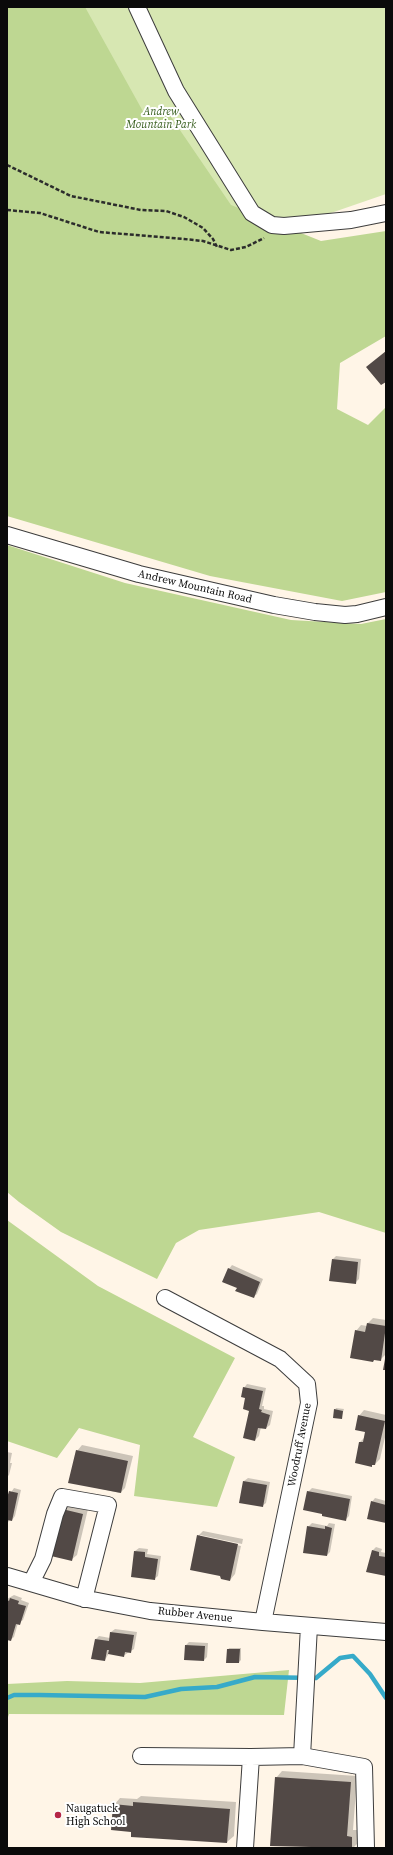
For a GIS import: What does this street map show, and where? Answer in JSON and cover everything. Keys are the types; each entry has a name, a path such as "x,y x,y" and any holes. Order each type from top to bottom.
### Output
{"street":[{"path":"137,7 176,91 252,213 272,225 284,226 344,221 386,213"},
{"name":"Andrew Mountain Road","path":"7,535 131,572 274,605 315,612 345,614 357,614 386,607"},
{"name":"Woodruff Avenue","path":"165,1298 280,1359 307,1384 309,1403 263,1622"},
{"path":"31,1583 43,1559 55,1514 62,1497 108,1505 84,1599"},
{"name":"Rubber Avenue","path":"7,1576 84,1599 150,1611 386,1632"},
{"path":"302,1756 309,1626"},
{"path":"140,1756 251,1758 302,1756 364,1767 366,1848"},
{"path":"246,1848 251,1758"}],"path":[{"path":"7,165 71,196 142,210 166,211 184,217 203,228 218,247"},
{"path":"7,210 40,214 99,232 203,241 231,250 246,247 265,237 272,225"}],"green space":[{"name":"Andrew Mountain Park","path":"7,7 386,7 386,194 328,214 157,230"},
{"path":"7,7 85,7 145,115 169,114 231,205 321,241 386,231 386,336 340,363 337,409 368,425 386,407 386,592 342,601 210,576 7,516"},
{"path":"7,545 125,583 291,620 361,624 386,619 386,1233 319,1212 199,1230 176,1243 157,1279 61,1232 7,1192"},
{"path":"7,1220 98,1286 235,1358 193,1437 235,1457 217,1507 134,1496 140,1445 79,1428 57,1458 7,1441"},
{"path":"289,1670 284,1715 9,1714 7,1720 7,1684 67,1681 140,1683"}],"building":[{"path":"386,351 386,382 381,385 366,367"},
{"path":"332,1259 358,1262 356,1284 329,1281"},
{"path":"228,1268 260,1282 254,1298 235,1291 237,1288 222,1282"},
{"path":"367,1323 386,1326 381,1361 374,1360 373,1362 350,1358 355,1330 365,1332"},
{"path":"385,1359 386,1370 383,1370"},
{"path":"243,1387 263,1391 259,1409 262,1410 261,1412 270,1415 266,1429 258,1428 255,1441 243,1438 249,1411 243,1409 245,1398 241,1397"},
{"path":"334,1409 343,1411 342,1419 333,1418"},
{"path":"358,1415 385,1421 375,1465 372,1465 372,1467 355,1463 359,1442 363,1442 365,1432 355,1430"},
{"path":"76,1450 128,1461 121,1493 68,1483"},
{"path":"243,1481 267,1485 263,1507 239,1503"},
{"path":"9,1491 18,1493 12,1521 7,1520 7,1498"},
{"path":"307,1491 350,1499 346,1521 303,1510"},
{"path":"371,1501 386,1505 386,1523 367,1519"},
{"path":"62,1509 83,1514 72,1561 51,1556"},
{"path":"307,1526 325,1529 325,1526 332,1528 327,1556 303,1553"},
{"path":"197,1535 238,1544 230,1581 221,1579 220,1576 190,1570"},
{"path":"372,1550 379,1552 379,1556 386,1557 386,1576 366,1572"},
{"path":"134,1551 145,1552 145,1557 158,1559 155,1580 131,1577"},
{"path":"10,1598 19,1601 18,1604 26,1606 20,1625 16,1624 11,1641 7,1640 7,1600 9,1601"},
{"path":"110,1632 134,1635 131,1653 125,1652 124,1657 108,1654 109,1650 107,1650 105,1661 91,1659 95,1639 109,1641"},
{"path":"185,1645 205,1646 204,1661 184,1660"},
{"path":"227,1649 240,1649 239,1663 226,1663"},
{"path":"275,1777 351,1782 347,1836 352,1837 352,1848 270,1846"},
{"path":"133,1802 230,1809 227,1843 131,1837 131,1832 111,1830 113,1804 133,1806"}],"waterway":[{"path":"7,1698 14,1695 145,1697 181,1689 217,1687 255,1677 316,1678 340,1658 353,1656 370,1674 386,1698"}],"place":[{"name":"Naugatuck High School","path":"58,1815"}]}
